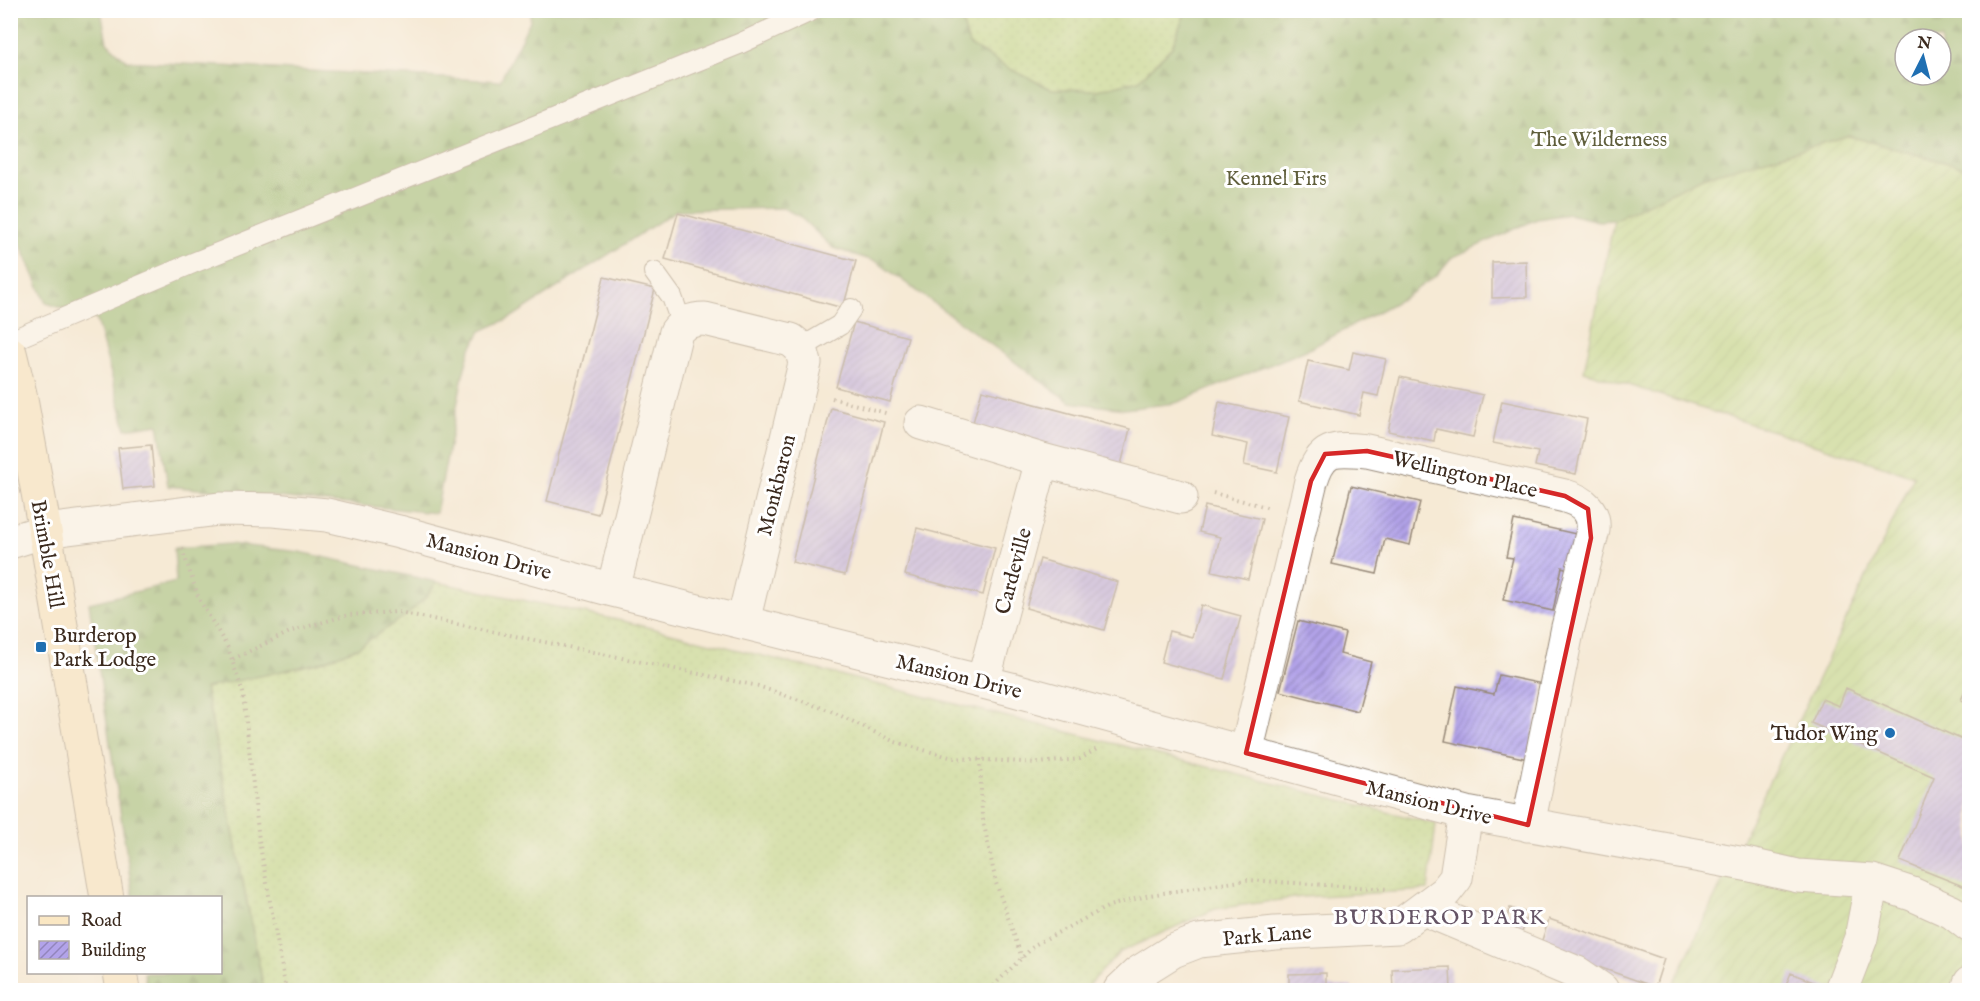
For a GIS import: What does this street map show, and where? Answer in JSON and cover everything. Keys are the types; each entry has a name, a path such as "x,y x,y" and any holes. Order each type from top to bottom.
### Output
{"main road":[{"name":"Brimble Hill","path":"10,354 20,394 45,531 107,896"},
{"path":"120,974 123,990"}],"street":[{"path":"614,590 676,332 682,325 693,320 705,319 791,340 801,348"},
{"name":"Monkbaron","path":"743,622 800,389 805,363 801,348"},
{"path":"921,423 1042,460 1181,497"},
{"name":"Wellington Place","path":"1246,753 1311,482 1319,460 1326,454 1346,449 1367,452 1565,496 1578,501 1588,509 1593,523 1592,538 1568,627 1527,825"},
{"name":"Cardeville","path":"983,682 1042,460"},
{"name":"Mansion Drive","path":"10,542 45,531 219,509 273,510 327,515 614,590 983,682 1466,813 1750,865 1798,876 1872,881 1912,894 1952,912 1970,926"},
{"name":"Park Lane","path":"1120,990 1138,973 1173,951 1199,941 1275,933 1398,927 1445,892 1456,878 1466,813"},
{"path":"1841,990 1861,938 1872,881"},
{"path":"1424,909 1577,973 1602,990"},
{"path":"1968,990 1970,983"}],"lane":[{"path":"10,341 193,263 740,44 813,10"},
{"path":"654,272 672,297 682,325"},
{"path":"801,348 840,326 851,309"}],"path":[{"path":"800,389 921,423"},
{"path":"1181,497 1198,489 1304,517"},
{"path":"171,515 199,599 228,648 243,693 259,840 286,990"},
{"path":"233,659 292,631 348,615 398,612 758,686 831,711 895,742 954,758 1039,763 1080,759 1098,748 1111,717"},
{"path":"980,759 982,816 996,884 1022,958"}],"highlighted area":[{"path":"1367,451 1565,496 1588,509 1591,538 1528,825 1246,753 1311,481 1325,454"}],"green space":[{"path":"10,11 101,11 107,42 127,61 500,81 530,21 531,11 959,11 969,45 1010,69 1051,89 1098,90 1139,80 1172,47 1186,11 1969,11 1969,169 1848,136 1703,177 1614,220 1598,221 1569,214 1537,219 1451,258 1437,275 1405,297 1311,348 1176,403 1124,409 1070,402 877,262 833,248 799,216 783,208 677,210 512,317 481,331 470,350 463,375 436,513 168,486 158,424 126,429 96,319 46,303 11,222"},
{"path":"959,11 1186,11 1172,47 1139,80 1099,90 1051,89 1010,69 969,45"},
{"path":"1848,136 1969,169 1969,990 1671,990 1914,476 1584,371 1614,220 1703,177"},
{"path":"230,544 300,552 437,582 425,598 408,614 357,648 318,663 205,688 264,990 147,990 144,974 222,974 222,896 133,896 89,603 176,582 174,548"},
{"path":"437,582 627,622 1436,824 1428,890 1302,897 1215,909 1120,952 1084,990 264,990 205,687 318,663 357,648 425,598"}],"building":[{"path":"678,213 856,261 843,308 665,259"},
{"path":"1526,261 1527,297 1492,298 1492,262"},
{"path":"604,277 655,289 598,514 547,501"},
{"path":"854,322 908,337 890,402 836,387"},
{"path":"1353,352 1386,359 1378,396 1364,393 1359,415 1299,401 1308,361 1349,370"},
{"path":"1400,377 1483,395 1473,437 1436,429 1434,441 1388,431"},
{"path":"982,390 1130,429 1121,465 972,426"},
{"path":"1502,401 1587,419 1576,474 1535,466 1538,452 1493,443"},
{"path":"1219,402 1289,417 1277,472 1244,465 1248,444 1212,436"},
{"path":"831,408 884,422 845,575 792,562"},
{"path":"151,445 155,486 123,489 118,448"},
{"path":"1351,486 1420,502 1410,545 1385,539 1377,574 1332,564"},
{"path":"1205,506 1262,519 1248,579 1212,571 1220,537 1199,532"},
{"path":"1514,520 1576,534 1568,569 1562,567 1553,611 1503,600 1513,558 1506,557"},
{"path":"917,528 995,548 983,595 905,575"},
{"path":"1040,559 1118,582 1104,630 1026,608"},
{"path":"1201,605 1241,616 1224,679 1161,662 1169,631 1192,637"},
{"path":"1298,621 1345,633 1340,654 1371,662 1358,711 1280,691"},
{"path":"1499,675 1543,684 1528,759 1445,741 1457,686 1494,694"},
{"path":"1970,680 1970,704 1961,700"},
{"path":"1846,688 1963,740 1970,726 1970,889 1900,861 1934,777 1811,723 1822,699 1839,706"},
{"path":"1510,908 1528,913 1521,936 1503,931"},
{"path":"1549,919 1664,959 1655,987 1540,946"},
{"path":"1450,967 1451,990 1393,990 1392,969"},
{"path":"1326,973 1326,986 1352,986 1352,990 1289,990 1289,974"},
{"path":"1791,973 1831,989 1784,990"}],"place":[{"name":"Burderop Park Lodge","path":"41,647"},
{"name":"Tudor Wing","path":"1890,733"}],"district":[{"name":"BURDEROP PARK","path":"1440,916"}],"park label":[{"name":"The Wilderness","path":"1599,139"},
{"name":"Kennel Firs","path":"1276,178"}]}
